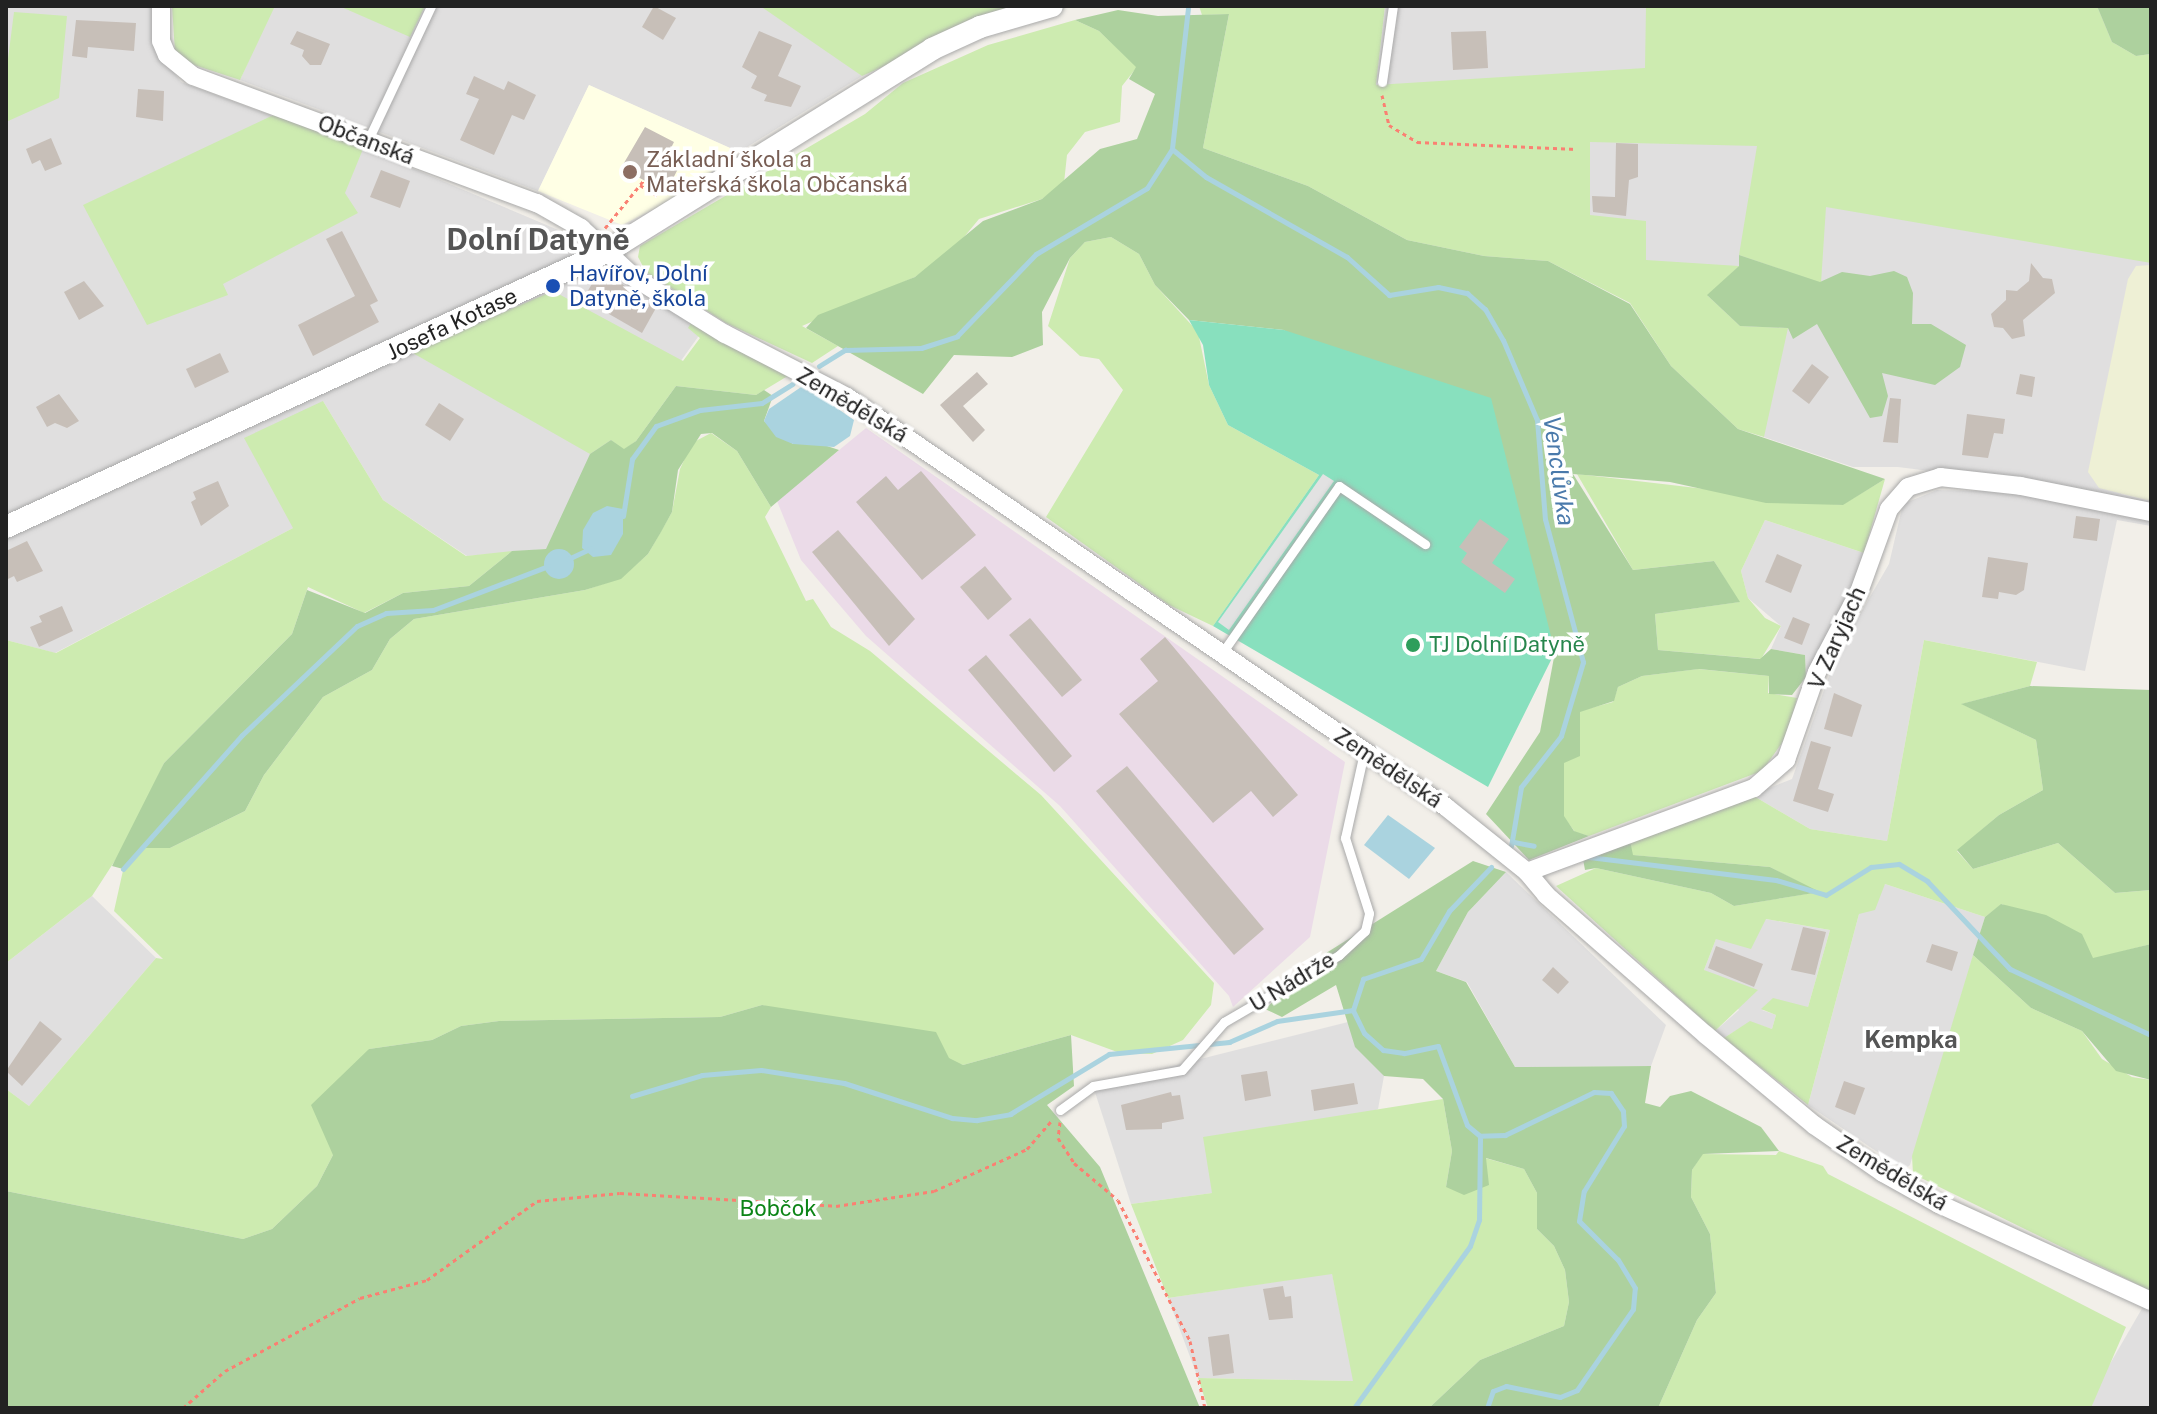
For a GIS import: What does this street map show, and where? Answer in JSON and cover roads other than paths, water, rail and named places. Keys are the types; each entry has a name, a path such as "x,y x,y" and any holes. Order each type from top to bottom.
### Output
{"street":[{"name":"Občanská","path":"161,6 161,41 178,67 367,142 537,203 602,246"},
{"name":"Josefa Kotase","path":"6,527 602,246 932,49 980,27 1052,6"},
{"name":"Zemědělská","path":"602,246 635,278 716,329 847,397 1446,807 1527,872 1546,895 1706,1035 1814,1125 1871,1165 1939,1204 2151,1301"},
{"name":"V Zaryjach","path":"1527,872 1754,788 1786,760 1817,672 1859,592 1889,509 1908,487 1940,477 2021,486 2151,512"}],"lane":[{"path":"367,142 431,6"},
{"path":"1382,82 1393,6"},
{"path":"1222,653 1339,486 1425,544"},
{"name":"U Nádrže","path":"1060,1110 1093,1086 1182,1070 1194,1059 1206,1037 1339,955 1365,931 1369,913 1345,838 1364,752"}],"water":[{"path":"804,385 854,420 850,436 834,447 793,444 776,437 764,421 769,409"},
{"path":"607,506 623,509 623,534 611,555 593,557 582,548 583,530 593,513"},
{"path":"559,549 569,554 574,564 569,574 559,579 549,574 544,564 549,554"},
{"path":"1388,815 1435,848 1409,879 1364,845"}],"waterway":[{"name":"Venclůvka","path":"1188,8 1172,149 1206,177 1347,257 1389,295 1438,287 1467,293 1485,309 1503,340 1537,420 1545,519 1583,662 1561,736 1521,787 1511,846"},
{"path":"819,366 845,350 921,348 957,336 1036,254 1147,188 1172,149"},
{"path":"623,516 632,459 656,426 700,410 762,403 792,384"},
{"path":"568,559 592,548"},
{"path":"123,869 242,735 357,626 386,613 433,610 548,566"},
{"path":"1514,842 1534,846"},
{"path":"1589,857 1776,880 1826,895 1871,867 1899,864 1927,881 2010,969 2151,1035"},
{"name":"Venclůvka","path":"1487,1408 1493,1391 1506,1386 1560,1397 1577,1390 1633,1309 1635,1288 1618,1260 1579,1221 1584,1191 1624,1126 1623,1111 1611,1093 1594,1092 1505,1135 1480,1136 1467,1125 1438,1046 1404,1053 1383,1050 1364,1033 1353,1010 1363,979 1421,959 1449,911 1491,867"},
{"path":"632,1096 702,1075 761,1070 844,1083 952,1118 977,1120 1010,1114 1109,1054 1229,1042 1277,1021 1353,1010"},
{"path":"1354,1408 1470,1246 1479,1220 1480,1136"}],"place":[{"name":"Základní škola a Mateřská škola Občanská","path":"630,172"},
{"name":"Havířov, Dolní Datyně, škola","path":"553,286"},
{"name":"TJ Dolní Datyně","path":"1413,645"}],"district":[{"name":"Dolní Datyně","path":"538,239"},
{"name":"Kempka","path":"1911,1040"}],"park label":[{"name":"Bobčok","path":"778,1209"}]}
